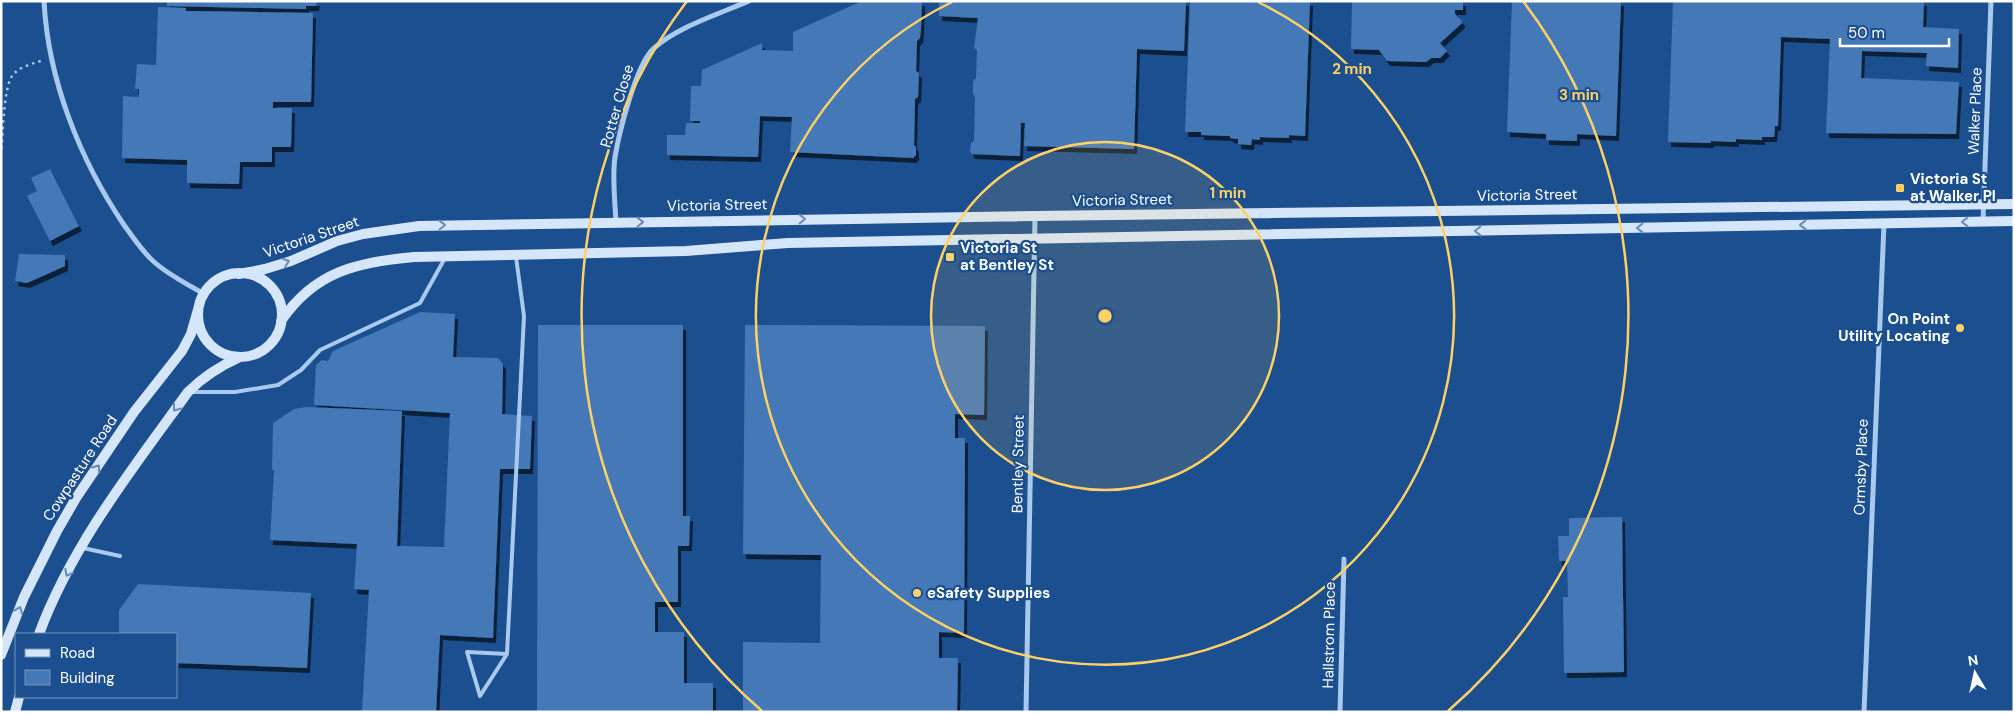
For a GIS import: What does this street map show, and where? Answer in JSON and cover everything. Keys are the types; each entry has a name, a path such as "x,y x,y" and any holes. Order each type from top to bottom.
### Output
{"main road":[{"name":"Victoria Street","path":"238,274 265,270 338,241 363,234 419,226 1035,216 2014,204"},
{"path":"40,633 59,589 81,547 115,494 188,392 216,368 240,357 257,353 272,343 292,306 321,280 339,271 384,260 446,256 686,251 788,243 2014,221"},
{"path":"240,357 228,356 216,350 207,342 201,331 198,318 199,306 204,294 213,284 225,276 238,274 251,275 262,280 278,298 282,322"},
{"name":"Cowpasture Road","path":"1,655 24,597 57,531 76,498 134,412 182,351 199,306"},
{"path":"15,712 19,698"}],"street":[{"path":"44,1 52,58 69,119 87,162 109,203 132,236 153,261 204,294"},
{"name":"Potter Close","path":"616,222 614,158 642,63 652,50 667,38 749,1"},
{"name":"Walker Place","path":"1983,221 1991,1"},
{"name":"Bentley Street","path":"1026,712 1035,216"},
{"name":"Ormsby Place","path":"1864,712 1884,223"},
{"name":"Hallstrom Place","path":"1340,712 1344,559"}],"lane":[{"path":"507,654 467,652 480,696 507,654 524,316 515,254"},
{"path":"188,392 235,392 278,386 301,370 320,350 420,303 446,256"},
{"path":"81,547 120,556"}],"path":[{"path":"1,155 6,100 12,76 25,66 52,58"}],"building":[{"path":"167,1 317,1 316,6 306,6 306,9 167,6"},
{"path":"862,1 922,1 920,38 917,41 916,71 919,73 918,97 915,99 914,145 916,147 916,155 913,158 790,152 792,117 760,116 758,157 667,155 667,135 685,135 686,123 700,123 700,121 690,121 691,86 701,86 702,70 762,43 762,50 793,51 793,32"},
{"path":"939,1 1186,1 1184,51 1137,49 1134,149 1024,146 1025,123 1021,123 1020,156 972,154 970,151 971,143 974,141 975,97 973,94 973,81 976,78 977,50 974,48 978,18 939,16"},
{"path":"1190,1 1310,1 1305,136 1289,135 1289,138 1260,137 1260,140 1252,139 1251,145 1238,144 1238,139 1230,138 1230,136 1201,135 1201,132 1185,132"},
{"path":"1352,1 1463,1 1463,10 1455,10 1455,14 1462,23 1440,43 1447,51 1440,58 1431,58 1426,62 1387,61 1379,50 1351,49"},
{"path":"1512,1 1621,1 1616,136 1577,134 1577,141 1546,140 1546,134 1507,132"},
{"path":"1673,1 1924,1 1923,27 1959,29 1958,68 1926,66 1927,53 1862,51 1861,78 1959,82 1956,134 1826,133 1830,39 1781,37 1778,126 1775,126 1774,137 1762,137 1762,140 1736,139 1736,142 1668,142"},
{"path":"158,7 186,8 186,11 313,13 311,102 273,102 273,108 292,108 291,147 272,147 272,162 240,162 239,184 187,183 187,160 122,158 123,96 139,97 139,89 135,89 137,64 156,65"},
{"path":"50,169 79,226 50,241 27,196 37,191 31,178"},
{"path":"19,254 65,255 65,266 27,283 15,281"},
{"path":"420,312 455,314 453,357 498,358 503,364 502,414 532,416 530,469 500,469 493,638 440,635 436,712 362,712 369,590 354,589 357,544 270,540 274,470 272,470 273,423 294,409 306,407 402,411 397,546 444,547 450,413 314,405 316,365 322,360 328,361 333,351"},
{"path":"538,325 683,325 683,516 690,516 689,546 678,546 678,602 655,602 655,632 684,632 684,683 713,683 713,712 537,712"},
{"path":"745,325 985,326 984,415 955,414 955,438 965,438 964,633 939,632 939,658 958,658 957,712 743,712 743,642 820,643 821,555 743,554"},
{"path":"1622,517 1624,672 1564,673 1563,597 1568,597 1567,561 1559,561 1558,536 1569,536 1569,518"},
{"path":"138,584 311,593 307,668 178,663 178,633 119,633 119,610"}],"place":[{"name":"Victoria St at Walker Pl","path":"1900,188"},
{"name":"Victoria St at Bentley St","path":"950,257"},
{"name":"On Point Utility Locating","path":"1960,328"},
{"name":"eSafety Supplies","path":"917,593"}]}
